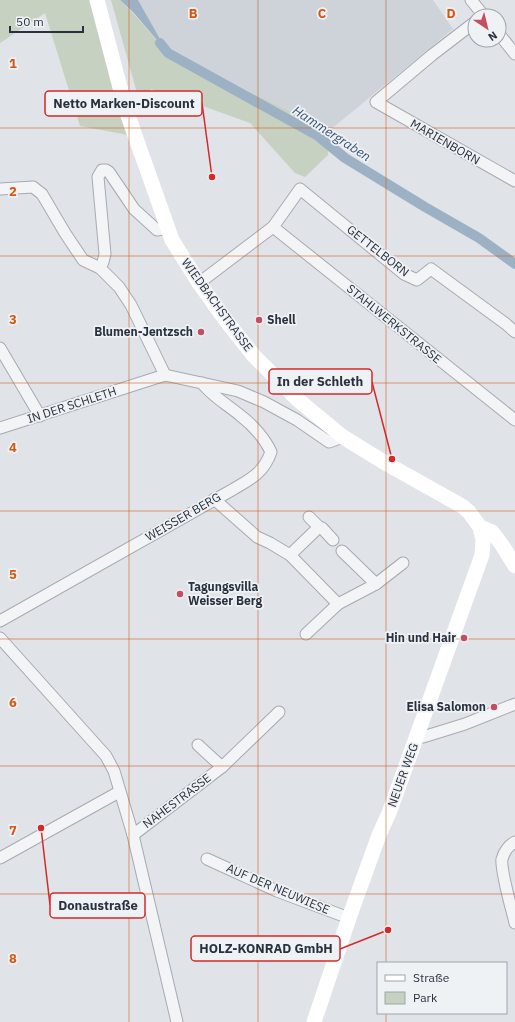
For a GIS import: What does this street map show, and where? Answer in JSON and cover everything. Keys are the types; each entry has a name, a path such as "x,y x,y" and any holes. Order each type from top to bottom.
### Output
{"main road":[{"name":"WIEDBACHSTRASSE","path":"97,0 126,110 172,240 198,283 254,356 297,399 343,437 387,464 462,506 469,512 480,527 492,532 515,566"},
{"name":"NEUER WEG","path":"314,1022 349,918 379,835 389,813 482,555 483,540 480,527"}],"street":[{"path":"471,0 478,8"},
{"name":"MARIENBORN","path":"467,28 432,55 376,102 515,181"},
{"path":"507,44 515,54"},
{"path":"100,268 105,254 98,177 102,170 109,172 134,209 157,230 168,228"},
{"path":"0,189 33,187 42,194 64,233 83,260 100,268 119,287 131,305 165,375 238,391 264,402 297,420 329,442 343,437"},
{"name":"GETTELBORN","path":"273,227 300,189 404,274 417,280 431,269 515,332"},
{"path":"198,283 273,227"},
{"name":"STAHLWERKSTRASSE","path":"273,227 515,420"},
{"path":"0,348 40,416"},
{"name":"IN DER SCHLETH","path":"0,428 165,375"},
{"name":"WEISSER BERG","path":"0,621 164,529 250,479 263,469 271,452 262,437 243,417 209,392 202,384"},
{"path":"214,500 257,537 290,555 338,604"},
{"path":"309,516 333,540"},
{"path":"290,555 319,527"},
{"path":"342,551 376,584"},
{"path":"306,634 338,604 376,584 403,563"},
{"path":"0,638 106,756 114,771 119,792 133,834 177,1022"},
{"path":"417,735 423,737 465,724 515,704"},
{"name":"NAHESTRASSE","path":"133,834 222,767 279,712"},
{"name":"NAHESTRASSE","path":"198,744 222,767"},
{"path":"0,858 119,792"},
{"path":"515,842 506,849 502,860 503,871 515,922"},
{"name":"AUF DER NEUWIESE","path":"207,859 276,891 349,918"}],"shaded area":[{"path":"138,0 433,0 453,29 330,130 168,53"}],"green space":[{"path":"0,0 90,0 128,135 80,126 45,13 0,43"},
{"path":"111,0 120,0 168,53 330,130 328,155 305,177 295,173 250,123 151,89 142,98 137,93"}],"water":[{"path":"120,0 138,0 168,53 133,12"}],"waterway":[{"name":"Hammergraben","path":"160,43 168,53 318,136 345,158 479,238 515,264"}],"place":[{"name":"Netto Marken-Discount","path":"212,177"},
{"name":"Shell","path":"259,320"},
{"name":"Blumen-Jentzsch","path":"201,332"},
{"name":"In der Schleth","path":"392,459"},
{"name":"Tagungsvilla Weisser Berg","path":"180,594"},
{"name":"Hin und Hair","path":"464,638"},
{"name":"Elisa Salomon","path":"494,707"},
{"name":"Donaustraße","path":"41,828"},
{"name":"HOLZ-KONRAD GmbH","path":"388,930"}]}
